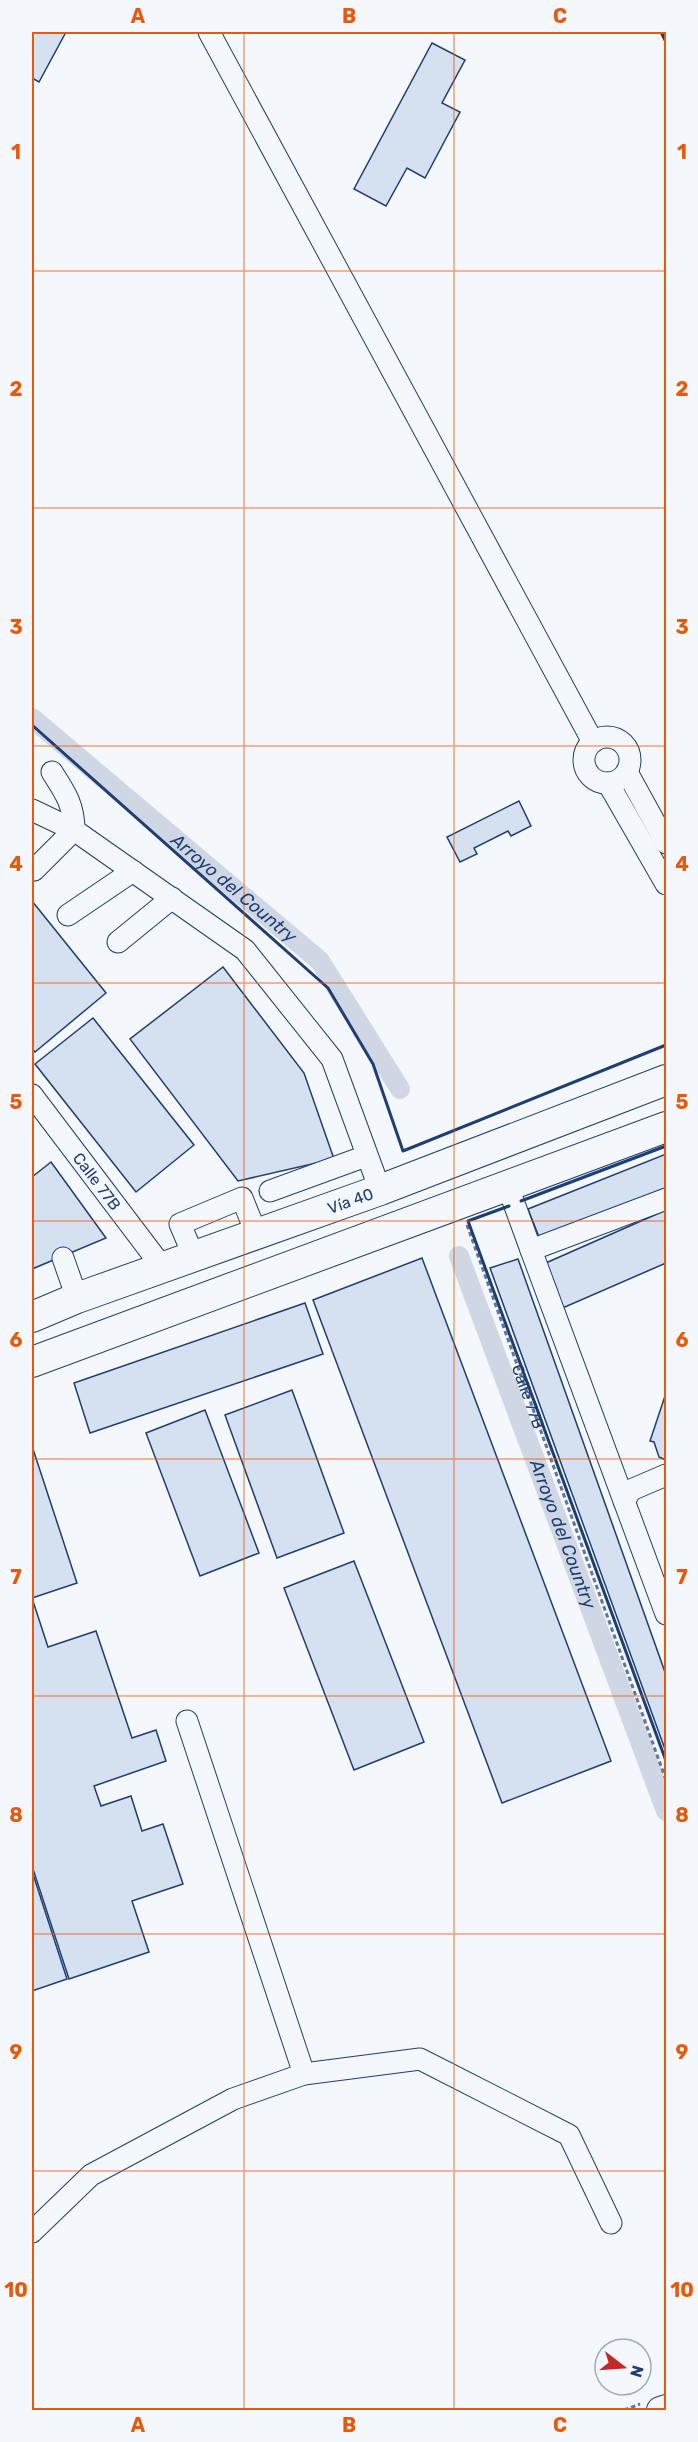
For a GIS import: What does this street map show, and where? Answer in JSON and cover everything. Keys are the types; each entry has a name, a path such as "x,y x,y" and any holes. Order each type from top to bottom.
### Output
{"highway":[{"name":"Vía 40","path":"32,1317 77,1298 380,1190 666,1080"},
{"path":"34,1353 511,1195 556,1169 666,1127"},
{"path":"541,1128 556,1169"}],"main road":[{"path":"660,2410 666,2408"}],"street":[{"path":"209,32 593,742"},
{"path":"606,737 613,738 625,745 630,758 627,772 622,778 608,783 595,779 586,768 585,754 593,742 606,737"},
{"path":"34,870 74,830 74,813 70,799 52,772"},
{"path":"627,772 666,843"},
{"path":"608,783 666,884"},
{"path":"32,810 74,830 245,950 332,1059 380,1190"},
{"path":"68,915 133,871"},
{"path":"118,942 172,898"},
{"name":"Calle 77B","path":"32,1097 163,1268"},
{"path":"270,1191 366,1156"},
{"path":"511,1195 666,1614"},
{"path":"531,1250 666,1199"},
{"path":"63,1258 77,1298"},
{"path":"624,1501 631,1490 666,1475"},
{"path":"187,1721 304,2074"},
{"path":"32,2232 91,2175 233,2099 304,2074 420,2059 569,2134 611,2223"}],"path":[{"name":"Calle 77B","path":"463,1215 666,1780"}],"building":[{"path":"32,32 66,32 39,82 32,78"},
{"path":"432,43 465,60 442,103 460,112 425,178 407,168 386,206 354,189"},
{"path":"519,801 531,826 511,836 508,831 474,848 477,854 460,862 447,837"},
{"path":"32,901 106,993 35,1052 32,1049"},
{"path":"223,967 304,1073 334,1159 238,1181 130,1039"},
{"path":"93,1018 194,1145 136,1192 35,1064"},
{"path":"666,1154 666,1191 541,1242 528,1209"},
{"path":"51,1162 106,1238 32,1269 32,1177"},
{"path":"666,1210 666,1263 558,1310 539,1266"},
{"path":"422,1258 611,1761 502,1803 313,1300"},
{"path":"518,1259 666,1675 666,1752 490,1268"},
{"path":"305,1303 323,1354 90,1433 74,1383"},
{"path":"292,1390 344,1533 277,1558 225,1415"},
{"path":"666,1393 666,1460 659,1457 654,1442 650,1441"},
{"path":"205,1410 259,1553 200,1576 146,1433"},
{"path":"32,1446 77,1583 32,1598"},
{"path":"354,1561 424,1742 354,1770 284,1588"},
{"path":"32,1598 48,1647 96,1631 132,1738 156,1730 166,1761 94,1786 101,1806 131,1796 142,1831 163,1824 183,1884 132,1901 149,1952 69,1979 32,1866"},
{"path":"32,1871 67,1979 32,1991"}],"waterway":[{"name":"Arroyo del Country","path":"32,718 320,961 400,1089"},
{"name":"Arroyo del Country","path":"459,1256 666,1811"}],"wall":[{"path":"661,32 666,42"},
{"path":"32,725 328,988 373,1064 403,1151 666,1045"},
{"path":"521,1201 666,1146"},
{"path":"509,1206 468,1221 666,1761"}]}
